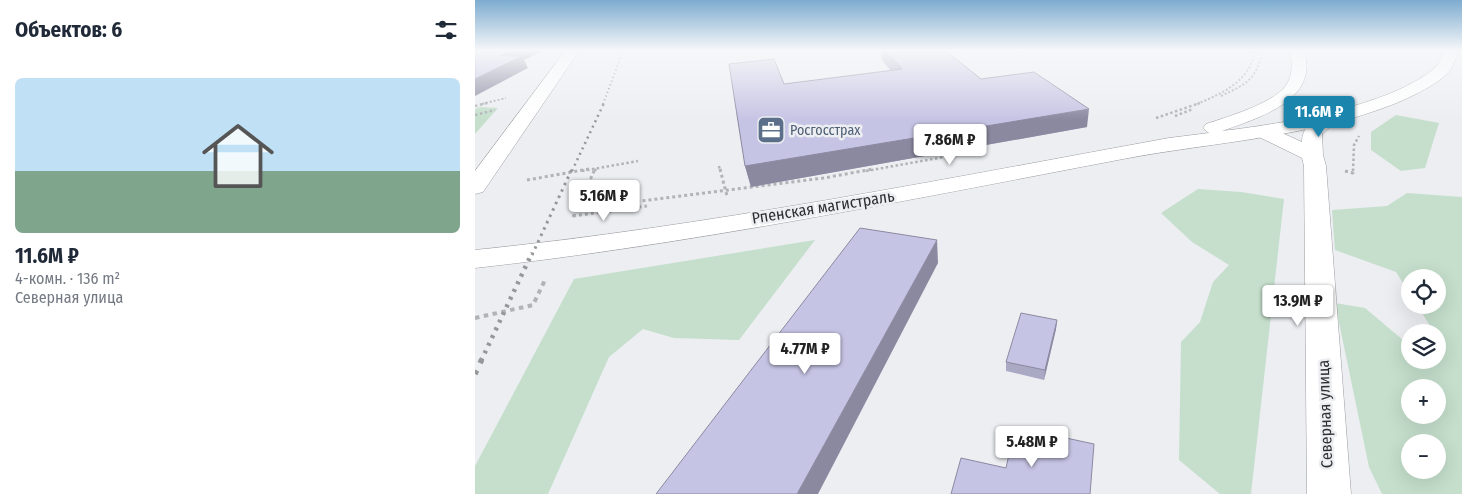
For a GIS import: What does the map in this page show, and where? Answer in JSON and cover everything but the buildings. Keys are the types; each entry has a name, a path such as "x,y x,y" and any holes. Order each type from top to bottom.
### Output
{"main road":[{"path":"475,187 556,74"},
{"name":"Рпенская магистраль","path":"1169,144 1251,113 1278,100 1295,86 1298,74"},
{"name":"Рпенская магистраль","path":"475,259 559,250 826,207 1169,144 1264,132 1330,118 1387,101 1414,89 1436,74"},
{"name":"Северная улица","path":"1329,494 1312,132 1330,118"},
{"path":"1264,132 1312,155"}],"path":[{"path":"1149,120 1200,102 1237,83 1245,74"},
{"path":"1163,120 1205,104 1244,84 1253,74"},
{"path":"475,106 508,97"},
{"path":"475,115 497,110"},
{"path":"577,209 824,178 970,152"},
{"path":"527,180 639,161"},
{"path":"719,166 727,196"},
{"path":"884,167 887,172"},
{"path":"570,220 597,168"},
{"path":"475,318 533,305 548,275"}],"green space":[{"path":"480,107 498,108 475,134 475,109"},
{"path":"1396,115 1439,123 1425,168 1401,171 1371,150 1371,132"},
{"path":"1198,189 1241,192 1284,199 1251,494 1220,494 1179,460 1181,342 1200,322 1213,282 1229,265 1192,242 1161,213"},
{"path":"1407,193 1462,197 1462,494 1382,494 1369,467 1335,303 1365,308 1401,338 1401,369 1446,369 1446,324 1429,324 1423,314 1446,314 1446,269 1401,269 1401,280 1396,272 1335,250 1332,210 1387,206"},
{"path":"815,240 739,340 674,338 643,329 609,357 548,494 475,494 475,466 574,279"}],"railway":[{"path":"603,104 614,74"},
{"path":"572,171 604,103"},
{"path":"532,255 572,169"},
{"path":"481,361 532,253"},
{"path":"475,374 482,359"}],"place":[{"name":"Росгосстрах","path":"771,130"}]}
